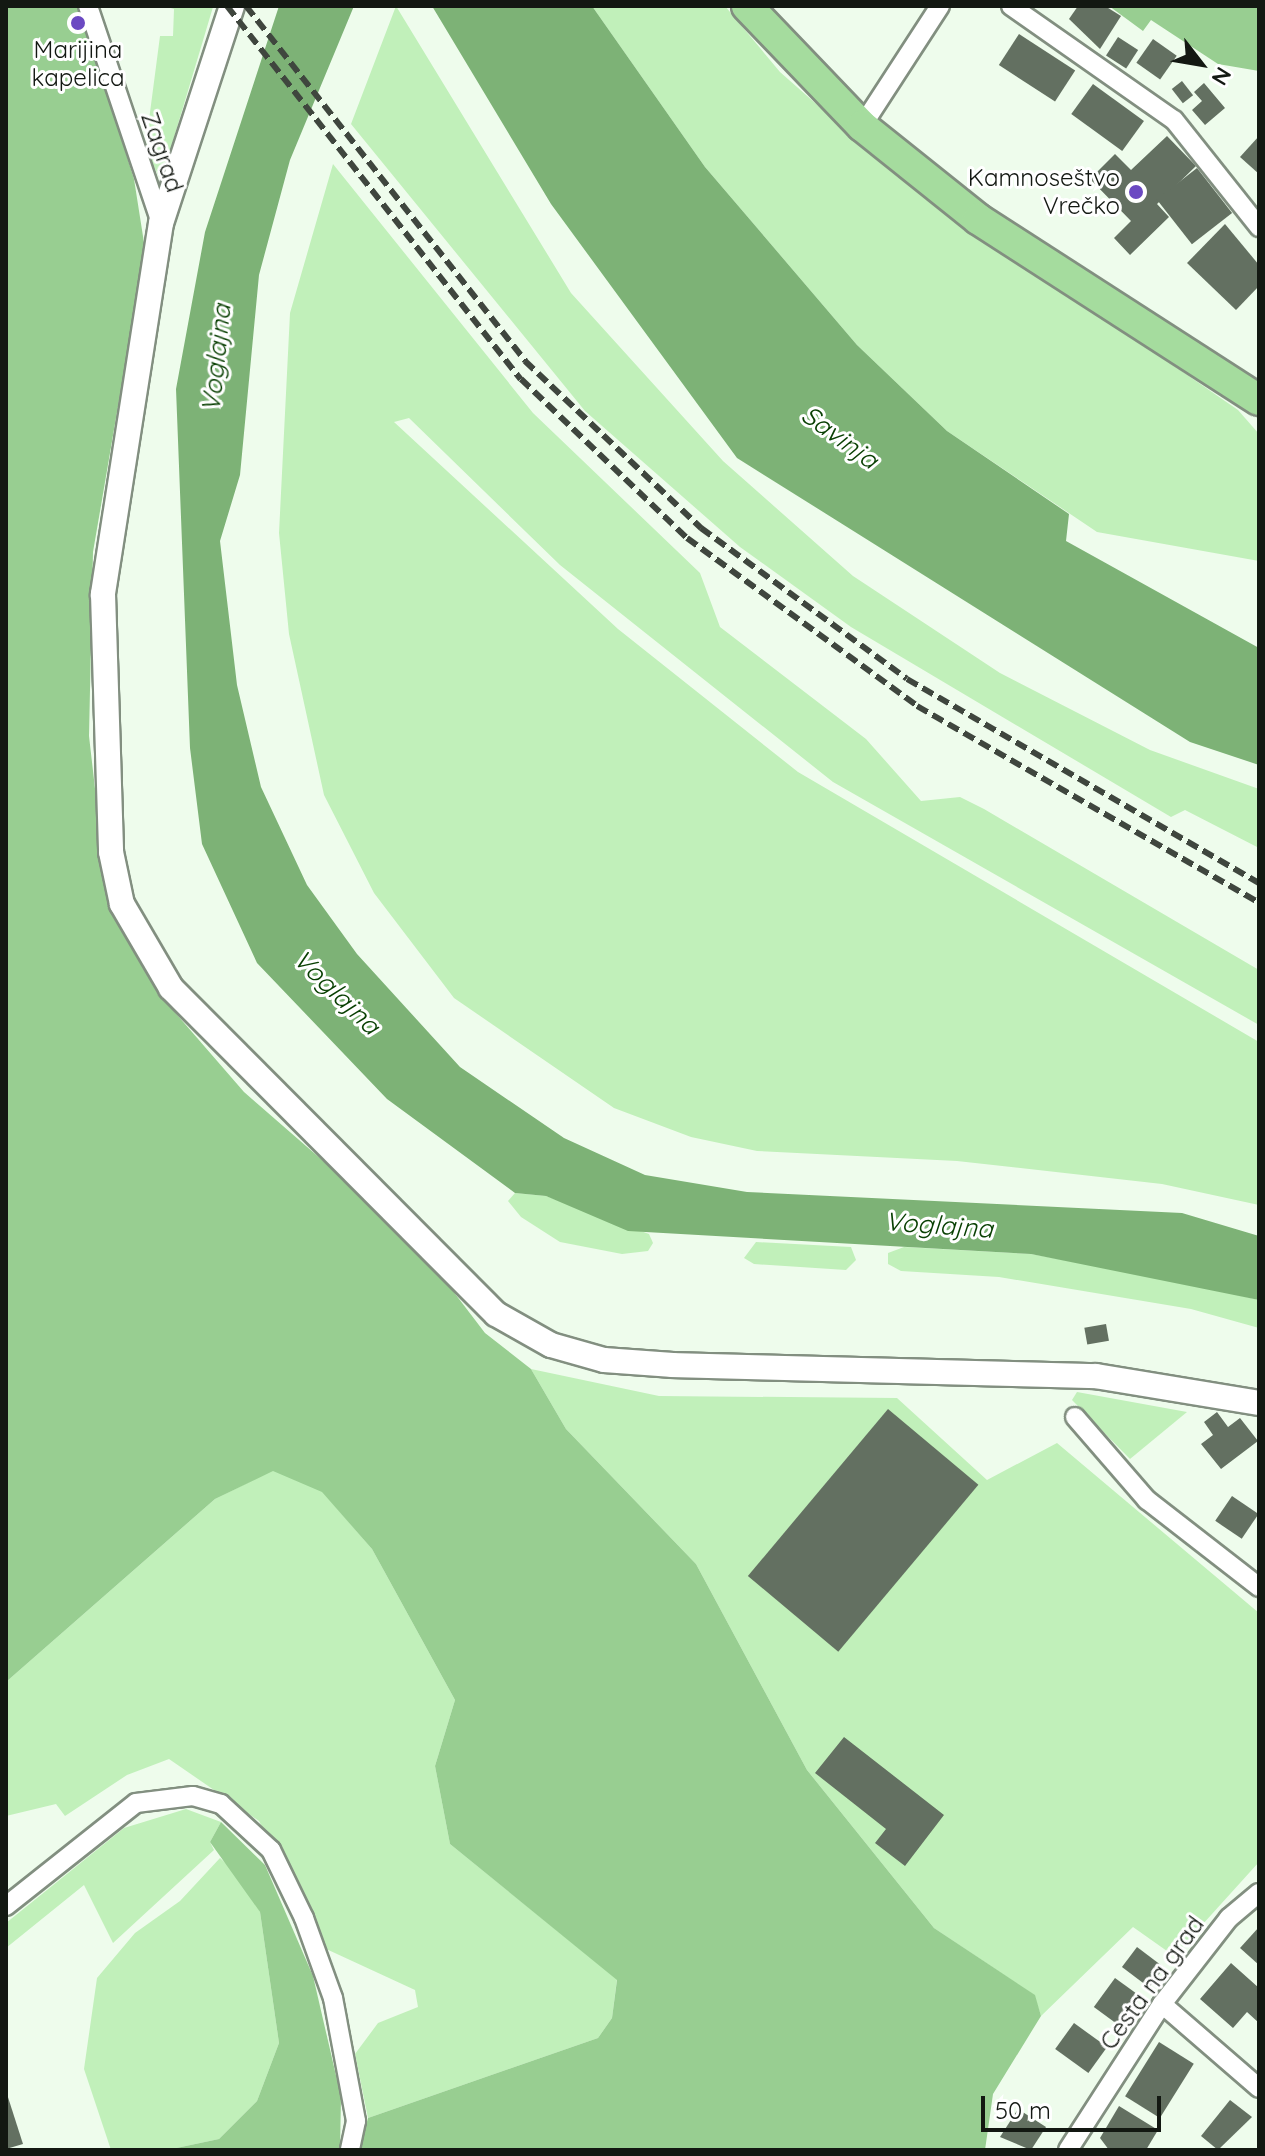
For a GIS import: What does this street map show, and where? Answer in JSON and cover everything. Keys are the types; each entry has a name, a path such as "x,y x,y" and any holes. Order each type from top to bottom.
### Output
{"main road":[{"path":"747,6 862,126 978,219 1259,400"}],"street":[{"name":"Zagrad","path":"88,6 161,223"},
{"path":"232,6 161,223 103,594 106,807 122,904 171,988 252,1077 380,1190 496,1314 551,1345 604,1360 673,1365 1096,1376 1259,1403"},
{"path":"862,126 940,6"},
{"path":"1011,6 1174,120 1259,227"},
{"path":"1075,1417 1147,1500 1259,1587"},
{"path":"6,1906 136,1803 193,1796 221,1804 271,1850 304,1918 333,1998 356,2121 350,2150"},
{"name":"Cesta na grad","path":"1068,2150 1162,2004 1229,1918 1259,1893"},
{"path":"1162,2004 1259,2088"}],"shaded area":[{"path":"6,6 77,6 82,14 134,179 145,249 93,552 89,736 108,902 159,994 244,1092 414,1240 485,1333 531,1369 566,1429 696,1564 807,1770 934,1928 1035,1995 1041,2016 993,2094 985,2150 359,2150 368,2118 598,2038 612,2018 617,1980 450,1844 435,1766 455,1700 372,1549 322,1492 273,1471 215,1499 6,1682"},
{"path":"164,6 213,7 161,181 152,163 149,120 160,36 173,36 174,9"},
{"path":"396,6 571,293 723,461 853,576 1000,673 1150,750 1259,789 1259,848 1185,810 1171,817 851,627 740,547 585,411 351,124"},
{"path":"592,6 725,6 780,72 892,171 1238,410 1259,434 1259,561 1097,532 947,431 857,345 705,167"},
{"path":"1109,6 1259,6 1259,71 1218,64 1151,20 1143,31"},
{"path":"333,164 533,413 700,573 720,627 866,739 921,801 960,797 984,809 1259,970 1259,1025 833,782 560,565 409,418 394,422 618,629 798,772 1259,1042 1259,1205 1162,1184 957,1161 757,1151 691,1137 614,1108 454,998 374,893 324,795 289,634 279,533 290,313"},
{"path":"515,1193 546,1196 649,1234 653,1243 648,1251 622,1254 560,1242 521,1217 508,1201"},
{"path":"756,1242 851,1247 856,1260 846,1270 754,1264 744,1258"},
{"path":"904,1247 1031,1254 1174,1280 1259,1300 1259,1328 1191,1309 999,1277 901,1271 888,1264 888,1253"},
{"path":"531,1369 659,1396 897,1398 987,1480 1057,1443 1259,1613 1259,1862 1174,1956 1133,1927 1041,2016 1034,1995 934,1928 807,1770 696,1564 566,1429"},
{"path":"1077,1392 1187,1412 1130,1459 1072,1400"},
{"path":"273,1470 322,1491 372,1549 455,1700 435,1766 450,1844 617,1979 612,2018 598,2038 368,2118 355,2054 378,2023 418,2007 415,1990 324,1948 259,1821 169,1759 127,1775 65,1816 56,1804 6,1816 6,1682 215,1499"},
{"path":"186,1809 221,1822 210,1842 214,1850 113,1943 84,1885 6,1948 6,1923 124,1828"},
{"path":"221,1822 265,1865 313,1976 341,2097 340,2150 167,2150 219,2139 257,2101 279,2043 260,1912 210,1842"},
{"path":"220,1858 244,1880 260,1912 279,2043 257,2101 219,2139 167,2150 111,2150 84,2069 97,1978 135,1933 180,1901"}],"water":[{"name":"Voglajna","path":"279,6 354,6 290,160 259,275 240,475 220,541 237,685 261,787 307,885 357,954 460,1067 564,1138 645,1175 747,1192 1182,1213 1259,1236 1259,1300 1031,1254 628,1231 546,1196 515,1193 387,1099 257,963 202,844 190,748 176,389 205,232"},
{"name":"Savinja","path":"432,6 592,6 705,167 857,345 947,431 1069,514 1066,541 1259,648 1259,765 1190,742 737,458 551,204"}],"building":[{"path":"1078,6 1105,6 1121,16 1100,49 1069,19"},
{"path":"1019,34 1075,70 1055,102 999,65"},
{"path":"1118,37 1138,50 1126,69 1106,55"},
{"path":"1153,39 1177,56 1160,79 1136,63"},
{"path":"1182,81 1193,95 1183,103 1172,89"},
{"path":"1204,83 1225,108 1205,125 1192,110 1202,101 1194,92"},
{"path":"1093,84 1144,121 1122,151 1071,114"},
{"name":"Kamnoseštvo Vrečko","path":"1167,136 1196,166 1157,204 1169,217 1130,255 1114,238 1131,221 1090,179 1115,154 1131,170"},
{"path":"1259,136 1259,174 1240,157"},
{"path":"1197,168 1232,213 1192,244 1157,199"},
{"path":"1225,224 1259,265 1259,286 1236,310 1187,263"},
{"path":"1106,1324 1109,1341 1087,1345 1084,1328"},
{"path":"888,1409 978,1485 838,1652 748,1576"},
{"path":"1217,1412 1228,1427 1240,1418 1258,1441 1221,1469 1201,1444 1213,1435 1204,1422"},
{"path":"1232,1496 1259,1514 1242,1539 1215,1521"},
{"path":"844,1737 944,1815 905,1866 875,1843 886,1829 815,1773"},
{"path":"1259,1927 1259,1965 1240,1948"},
{"path":"1137,1947 1164,1967 1149,1987 1122,1967"},
{"path":"1231,1963 1259,1988 1259,2023 1247,2012 1233,2028 1200,1999"},
{"path":"1115,1978 1141,1997 1120,2026 1094,2007"},
{"path":"1074,2023 1107,2047 1088,2073 1055,2049"},
{"path":"1159,2042 1194,2064 1160,2118 1125,2096"},
{"path":"6,2091 23,2144 6,2149"},
{"path":"1230,2100 1252,2117 1218,2150 1201,2136"},
{"path":"1119,2106 1158,2130 1146,2150 1109,2150 1100,2138"},
{"path":"1018,2109 1046,2127 1031,2150 1000,2137"}],"railway":[{"path":"227,6 521,379 687,538 917,706 1259,903"},
{"path":"246,6 525,361 701,528 907,679 1259,883"}],"place":[{"name":"Marijina kapelica","path":"78,23"},
{"name":"Kamnoseštvo Vrečko","path":"1136,192"}]}
